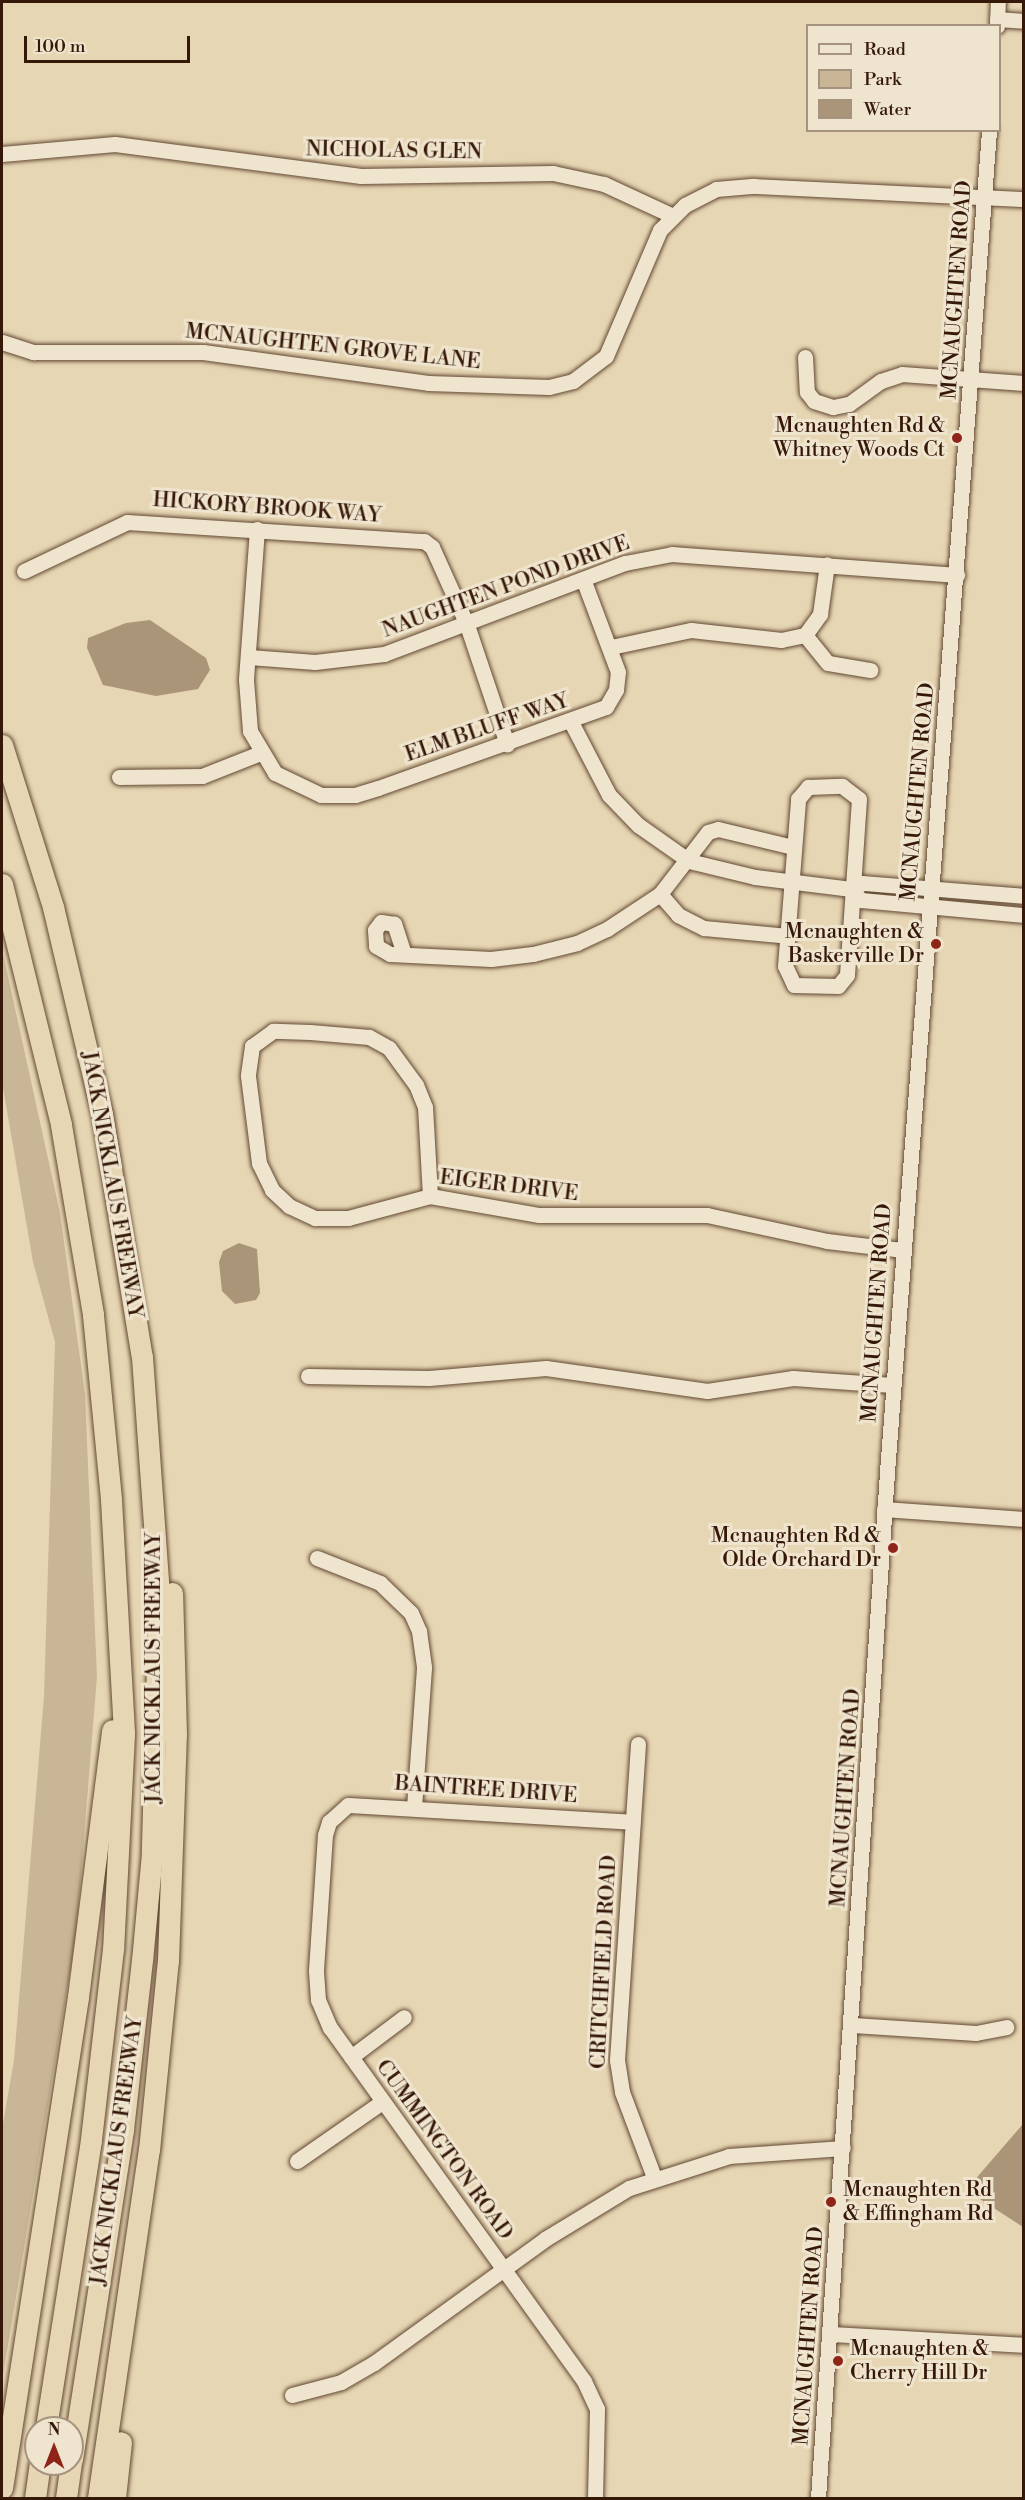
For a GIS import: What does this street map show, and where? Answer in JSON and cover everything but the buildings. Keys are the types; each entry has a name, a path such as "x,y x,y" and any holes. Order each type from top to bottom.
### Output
{"highway":[{"name":"JACK NICKLAUS FREEWAY","path":"2,745 53,907 102,1114 140,1334 159,1595 152,1853 123,2130 79,2416"},
{"name":"JACK NICKLAUS FREEWAY","path":"2,884 40,1028 80,1223 104,1409 124,1734 113,1949 91,2140 48,2416"},
{"path":"98,2499 119,2363 160,2053 174,1855 172,1593 156,1534"},
{"path":"2,2488 96,1864 112,1730 114,1591"},
{"path":"115,2499 123,2426 119,2363"},
{"path":"2,2446 19,2376"},
{"path":"35,2499 38,2476"},
{"path":"66,2499 69,2476"}],"street":[{"path":"998,2 997,22 1023,21"},
{"name":"MCNAUGHTEN ROAD","path":"818,2499 853,2025 884,1509 930,890 957,575 989,132"},
{"name":"NICHOLAS GLEN","path":"2,154 115,144 361,176 554,173 604,184 671,214"},
{"name":"MCNAUGHTEN GROVE LANE","path":"2,342 33,352 203,352 428,383 549,387 585,375 614,345 647,252 671,214 701,195 734,186 1023,199"},
{"path":"805,357 807,392 814,401 833,407 849,404 881,381 902,374 1023,382"},
{"name":"HICKORY BROOK WAY","path":"24,572 127,522 424,541 432,547 467,625"},
{"path":"119,777 202,776 260,753 246,709 257,529"},
{"name":"NAUGHTEN POND DRIVE","path":"249,657 340,661 384,654 467,625 625,563 672,554 957,575"},
{"path":"611,648 691,630 781,640 806,635 820,614 827,564"},
{"name":"ELM BLUFF WAY","path":"260,753 275,773 302,789 338,797 378,789 571,722 606,707 616,690 618,672 611,648 583,579"},
{"path":"467,625 507,744"},
{"path":"806,635 828,663 870,669"},
{"path":"571,722 609,795 639,825 689,861 793,882 851,890 861,900 929,909 1023,915"},
{"path":"816,786 850,787 859,799 844,982 830,987 794,985 785,974 793,882 793,847 802,792 816,786"},
{"path":"404,954 491,959 555,950 607,929 660,894 689,861 708,832 718,829 793,847"},
{"path":"851,890 862,883 1023,896"},
{"path":"660,894 678,915 704,928 788,936"},
{"name":"EIGER DRIVE","path":"430,1196 425,1107 416,1085 389,1048 369,1037 341,1033 273,1031 257,1041 248,1059 248,1076 258,1157 277,1196 315,1218 334,1219 430,1196 539,1215 707,1215 827,1241 903,1250"},
{"path":"308,1376 429,1378 546,1368 707,1391 792,1378 893,1385"},
{"path":"884,1509 1023,1520"},
{"path":"317,1558 380,1583 411,1613 419,1631 424,1668 414,1806"},
{"name":"CRITCHFIELD ROAD","path":"638,1744 616,2060 626,2105 654,2177"},
{"name":"BAINTREE DRIVE","path":"339,1811 358,1803 632,1822"},
{"name":"CUMMINGTON ROAD","path":"339,1811 326,1835 318,2000 351,2057 382,2102 584,2381 597,2409 595,2499"},
{"path":"351,2057 404,2017"},
{"path":"853,2025 976,2033 1006,2027"},
{"path":"297,2162 382,2102"},
{"path":"292,2395 341,2382 374,2364 605,2199 654,2177 729,2156 843,2148"},
{"path":"830,2334 1023,2345"}],"green space":[{"path":"2,949 60,1213 85,1394 97,1677 76,1936 2,2381 2,2129 14,2060 44,1696 55,1342 33,1262 2,1082"}],"water":[{"path":"150,620 206,658 210,670 198,689 156,696 103,685 87,648 88,638 126,623"},
{"path":"239,1243 257,1249 260,1293 256,1300 235,1304 222,1291 219,1262 223,1251"},
{"path":"1023,2124 1023,2227 966,2190"}],"place":[{"name":"Mcnaughten Rd & Whitney Woods Ct","path":"957,438"},
{"name":"Mcnaughten & Baskerville Dr","path":"936,944"},
{"name":"Mcnaughten Rd & Olde Orchard Dr","path":"893,1548"},
{"name":"Mcnaughten Rd & Effingham Rd","path":"831,2202"},
{"name":"Mcnaughten & Cherry Hill Dr","path":"838,2361"}]}
